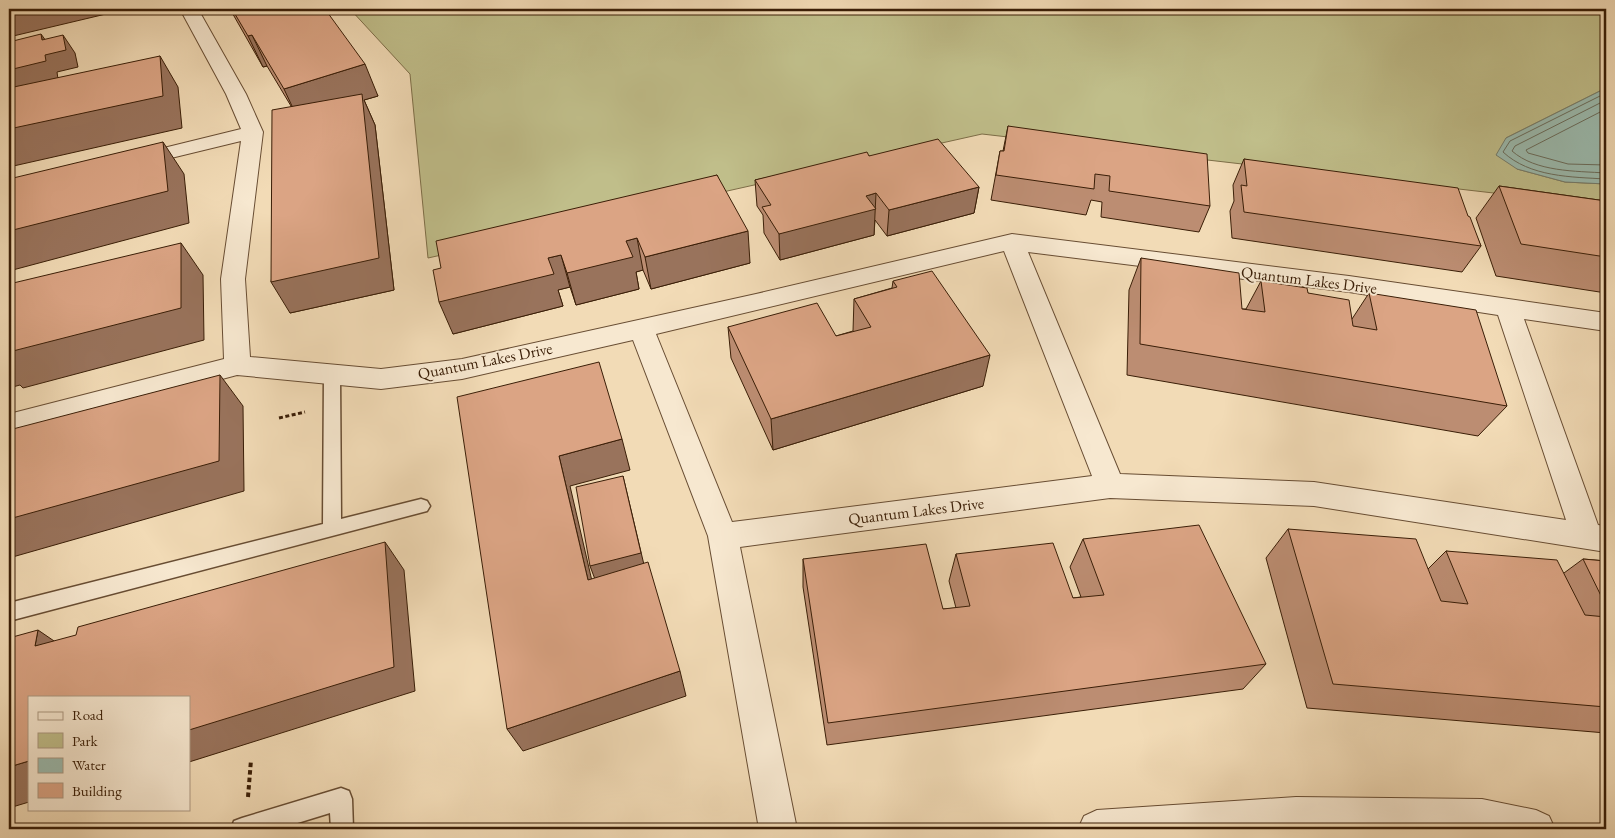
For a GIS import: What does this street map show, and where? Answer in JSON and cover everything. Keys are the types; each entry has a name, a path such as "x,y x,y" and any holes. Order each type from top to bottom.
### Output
{"street":[{"path":"193,10 236,94 252,132 233,279 237,365"},
{"path":"112,166 252,132"},
{"path":"1012,242 1110,486"},
{"name":"Quantum Lakes Drive","path":"9,424 237,365 381,379 462,369 1012,242 1349,284 1606,322"},
{"path":"1508,308 1597,538"},
{"path":"641,329 723,536 778,829"},
{"name":"Quantum Lakes Drive","path":"723,536 1110,486 1314,494 1597,538"},
{"path":"1097,829 1296,816 1482,818 1536,829"}],"lane":[{"path":"332,374 332,529"},
{"path":"9,612 421,506"},
{"path":"242,829 341,799 342,829"}],"path":[{"path":"279,418 309,411"},
{"path":"248,797 251,760"}],"green space":[{"path":"350,9 1606,9 1606,88 1506,138 1517,169 1565,182 1606,184 1606,206 982,134 428,258 410,74"}],"water":[{"path":"1606,88 1606,184 1565,182 1517,169 1496,155 1506,138"}],"building":[{"path":"232,9 325,9 365,64 284,89 252,35 248,36"},
{"path":"41,34 42,40 63,35 66,50 45,55 46,61 9,70 9,42"},
{"path":"160,56 163,96 9,129 9,88"},
{"path":"362,94 379,258 271,282 272,110"},
{"path":"1008,126 1207,154 1210,206 1109,191 1110,176 1095,174 1094,189 996,175 1000,151 1004,151"},
{"path":"938,139 979,187 889,210 876,193 866,196 876,209 779,234 762,207 771,205 755,180 867,152 869,156"},
{"path":"163,142 168,191 9,231 9,179"},
{"path":"1244,159 1458,188 1481,246 1244,212 1241,185 1247,186"},
{"path":"717,175 748,231 645,257 637,238 626,241 633,257 567,273 561,255 548,258 554,274 439,302 433,270 441,268 436,241"},
{"path":"1499,186 1606,201 1606,257 1521,244"},
{"path":"181,243 181,308 9,352 9,284"},
{"path":"1141,258 1239,273 1242,309 1265,312 1261,281 1307,288 1308,293 1349,300 1353,326 1377,330 1369,293 1476,310 1507,406 1140,344"},
{"path":"932,271 990,355 771,419 728,327 817,303 836,336 871,327 854,299 897,287 893,281"},
{"path":"599,362 622,439 559,456 588,580 648,562 680,671 507,729 457,397"},
{"path":"220,375 219,461 9,519 9,430"},
{"path":"623,476 641,553 590,566 576,487"},
{"path":"1199,525 1266,664 828,723 803,559 926,544 943,609 970,606 956,554 1053,543 1073,598 1104,595 1083,539"},
{"path":"1288,529 1416,539 1441,601 1468,604 1446,551 1557,560 1585,615 1606,617 1606,707 1333,684"},
{"path":"385,542 394,667 190,730 190,696 28,696 28,761 9,767 9,638 38,630 35,646 76,635 78,627"},
{"path":"1583,559 1606,561 1606,606"}]}
